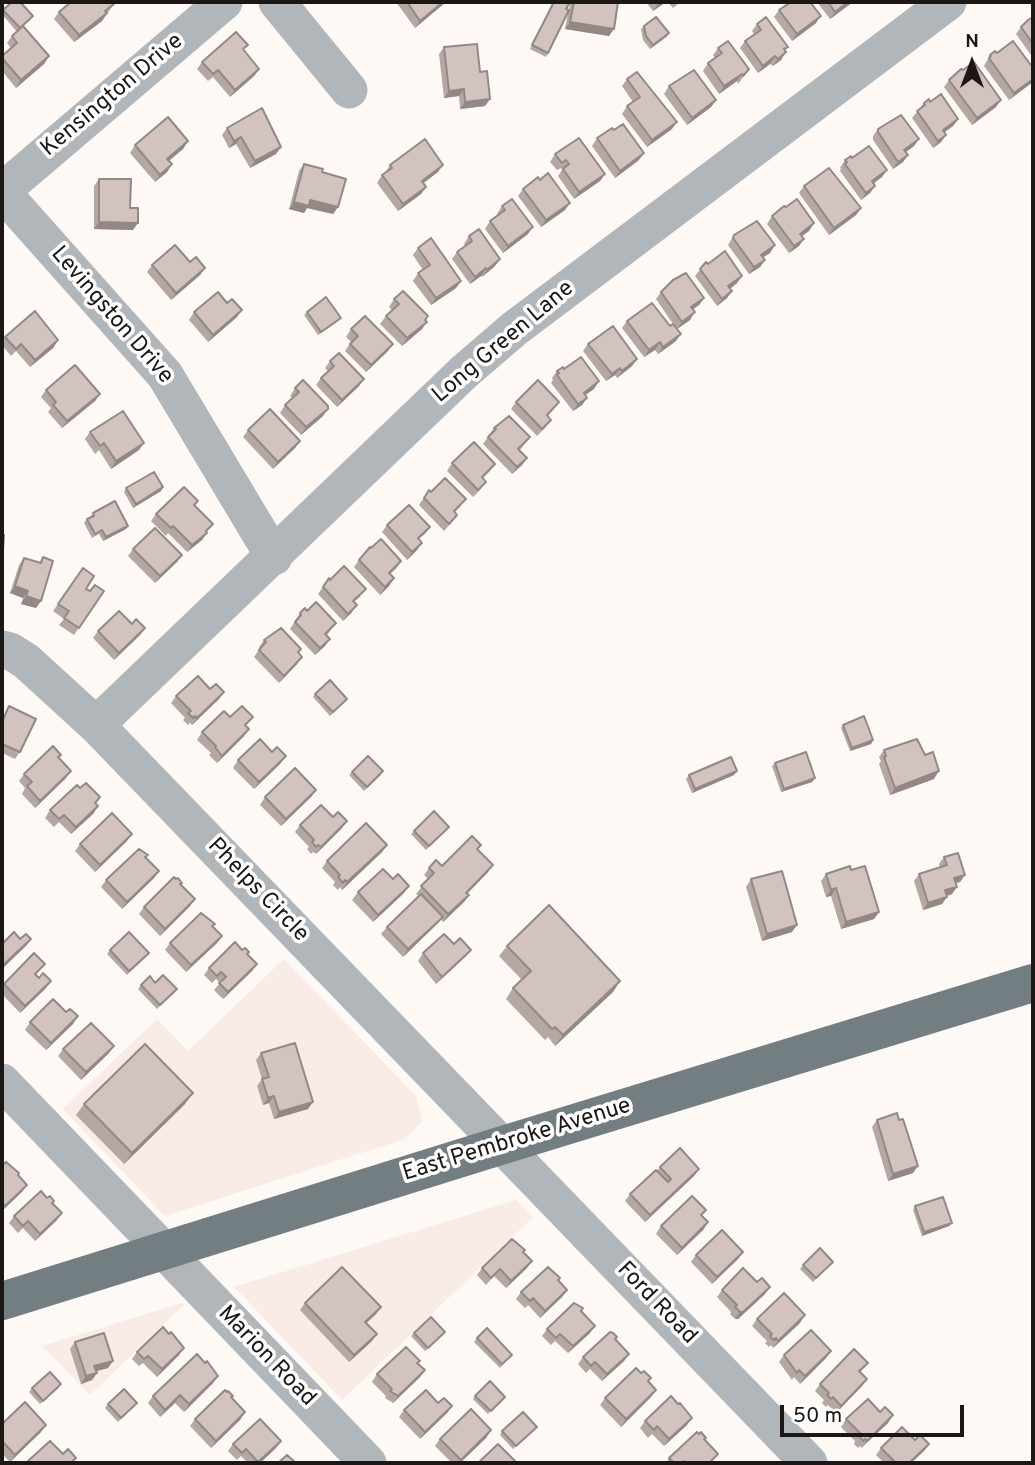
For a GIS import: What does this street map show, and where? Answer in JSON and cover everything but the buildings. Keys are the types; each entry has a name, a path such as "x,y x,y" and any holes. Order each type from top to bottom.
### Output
{"main road":[{"name":"East Pembroke Avenue","path":"2,1301 1033,983"}],"street":[{"name":"Kensington Drive","path":"2,191 224,2"},
{"path":"277,2 349,90"},
{"name":"Long Green Lane","path":"96,725 454,382 514,329 948,2"},
{"name":"Levingston Drive","path":"2,191 165,375 274,557"},
{"name":"Phelps Circle","path":"2,649 26,661 96,725 503,1145"},
{"path":"2,1082 164,1251"},
{"name":"Ford Road","path":"503,1145 809,1463"},
{"name":"Marion Road","path":"164,1251 368,1463"}],"shaded area":[{"path":"284,959 416,1096 422,1121 405,1139 165,1216 63,1109 157,1019 188,1051"},
{"path":"516,1200 533,1217 342,1400 234,1287"},
{"path":"182,1303 184,1305 90,1395 42,1346"}]}
